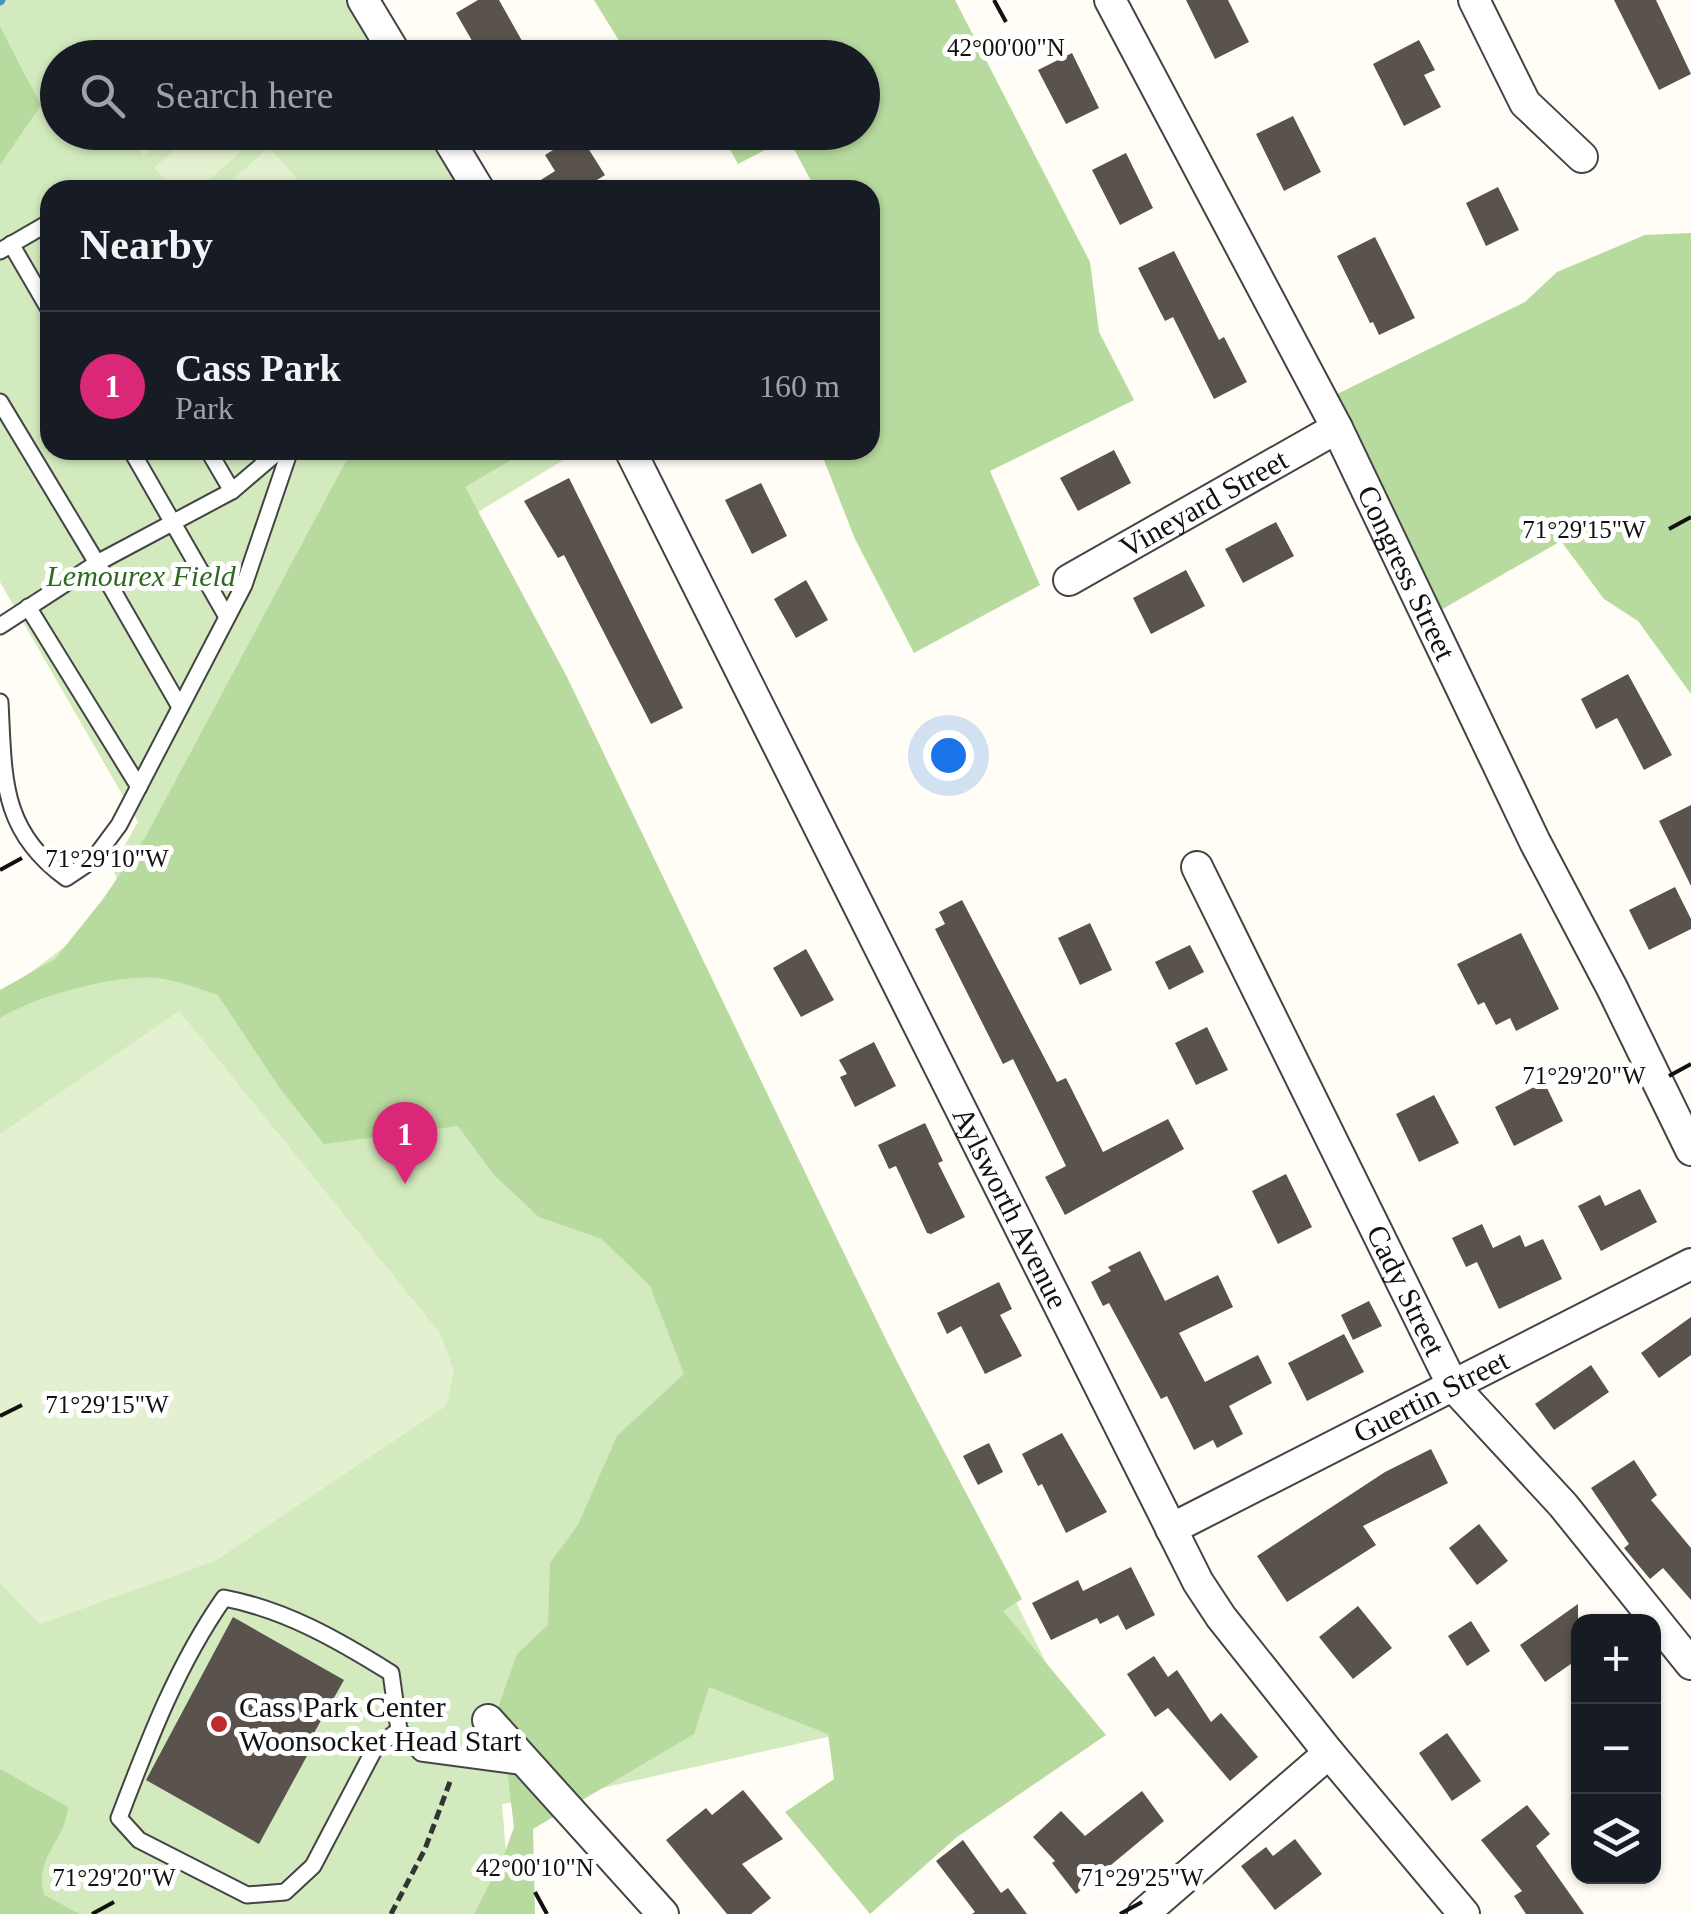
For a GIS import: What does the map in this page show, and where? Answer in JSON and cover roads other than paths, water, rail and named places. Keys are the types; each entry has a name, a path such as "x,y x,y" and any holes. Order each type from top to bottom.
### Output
{"street":[{"path":"363,0 387,40"},
{"name":"Congress Street","path":"1110,0 1337,428 1534,842 1612,988 1691,1150"},
{"path":"1474,0 1525,103 1582,157"},
{"path":"452,150 466,180"},
{"name":"Vineyard Street","path":"1068,580 1337,428"},
{"name":"Aylsworth Avenue","path":"635,460 1209,1600 1464,1914"},
{"name":"Cady Street","path":"1196,867 1453,1386 1563,1505 1691,1664"},
{"name":"Guertin Street","path":"1171,1530 1691,1264"},
{"path":"488,1720 663,1914"},
{"path":"1143,1914 1330,1753"}],"lane":[{"path":"40,228 6,248 40,297"},
{"path":"0,402 180,707"},
{"path":"137,460 227,618"},
{"path":"214,460 232,491"},
{"path":"0,626 97,563 232,491 268,460"},
{"path":"0,702 4,792 22,833 40,860 66,878 93,860 119,825 244,585 287,460"},
{"path":"28,607 138,787"},
{"path":"399,1730 374,1748 313,1866 285,1892 247,1894 139,1840 119,1818 155,1725 200,1632 224,1598 261,1606 328,1634 391,1673 399,1730 420,1753 530,1768"}],"place":[{"name":"Cass Park","path":"405,1184"},
{"name":"Cass Park Center Woonsocket Head Start","path":"219,1724"}],"park label":[{"name":"Lemourex Field","path":"141,576"}]}
